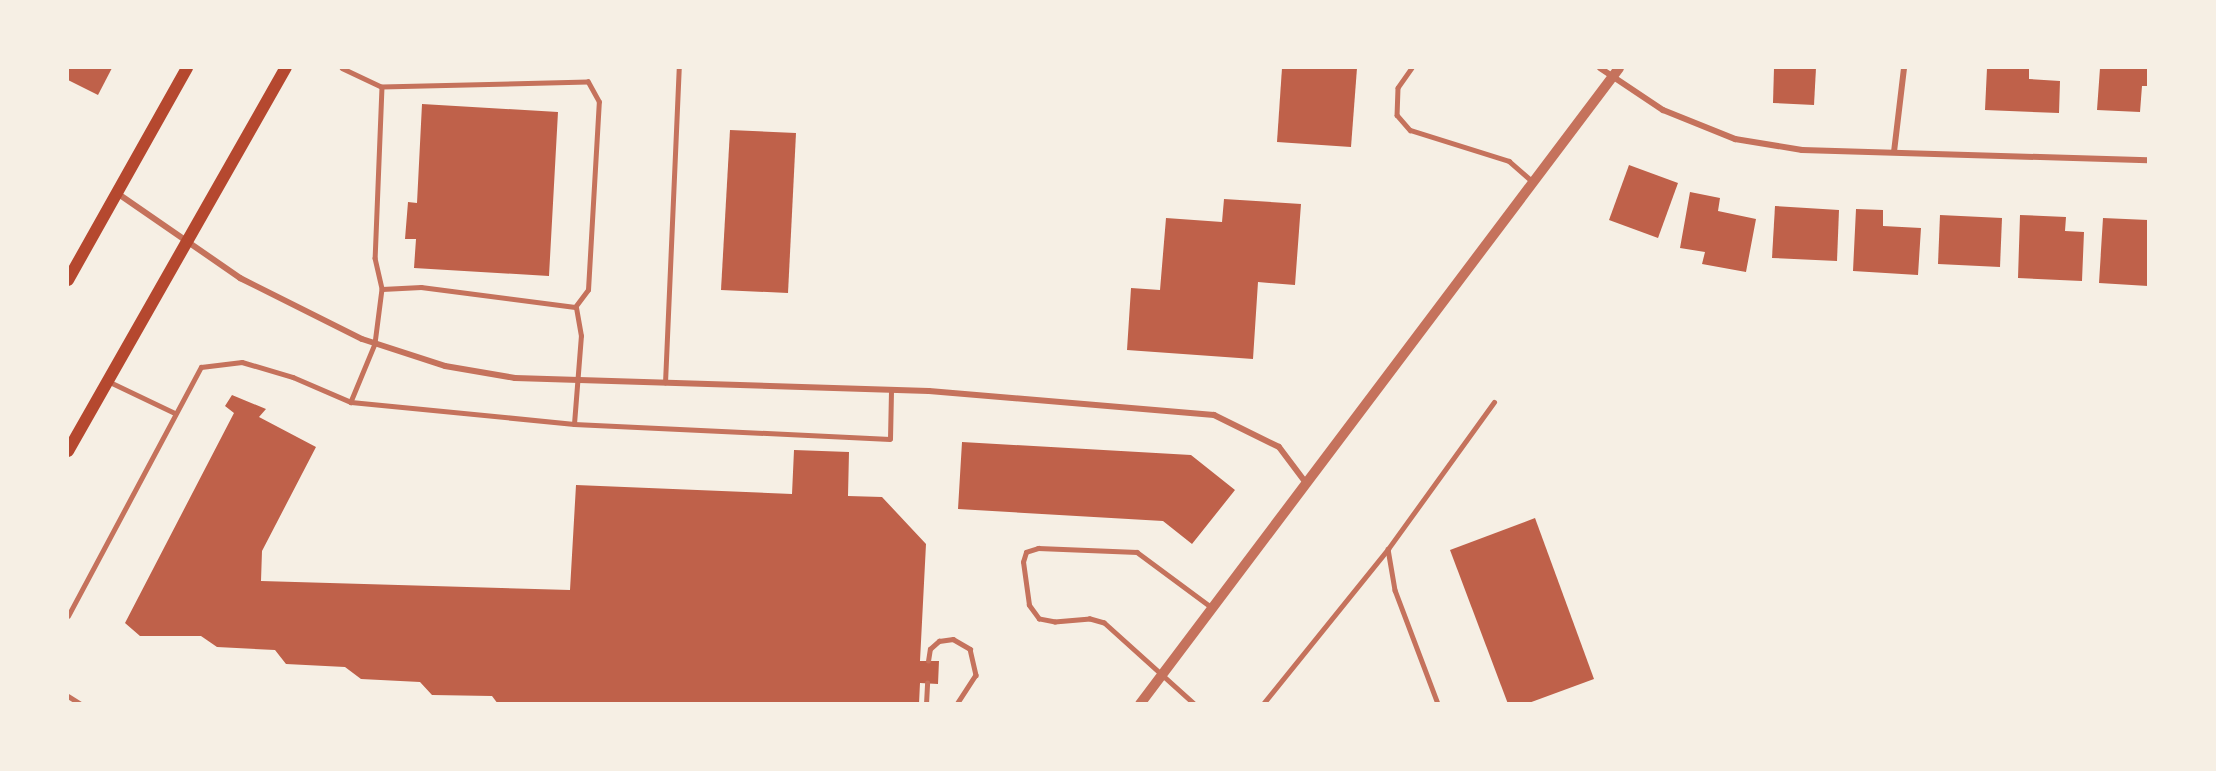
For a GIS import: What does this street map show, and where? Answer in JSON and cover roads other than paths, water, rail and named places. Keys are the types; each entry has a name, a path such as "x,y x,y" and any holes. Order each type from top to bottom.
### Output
{"main road":[{"path":"68,280 186,68"},
{"path":"68,451 184,243 286,68"}],"street":[{"path":"1600,68 1610,78 1663,110 1735,139 1802,150 2148,160"},
{"path":"1140,704 1619,68"},
{"path":"1894,152 1904,68"},
{"path":"117,193 184,243 240,278 375,344 445,366 515,378 891,390 1214,415 1279,447 1306,484"}],"lane":[{"path":"342,68 382,87 588,82 599,102 599,114 588,290 576,307 581,336 574,424"},
{"path":"665,383 679,68"},
{"path":"1412,68 1398,88 1397,115 1410,130 1509,161 1533,182"},
{"path":"351,402 375,344 381,290 375,258 382,87"},
{"path":"381,290 421,287 576,307"},
{"path":"68,616 201,367 242,362 294,377 351,402 574,424 890,439 891,390"},
{"path":"108,381 175,413"},
{"path":"1263,704 1388,549 1494,402"},
{"path":"1194,704 1161,677 1104,623 1090,619 1054,622 1033,614 1023,562 1026,552 1038,548 1137,552 1213,608"},
{"path":"1388,549 1395,590 1438,704"},
{"path":"928,661 930,649 939,641 953,639 970,649 976,675 957,704"},
{"path":"926,704 927,683"},
{"path":"68,696 81,704"}]}
